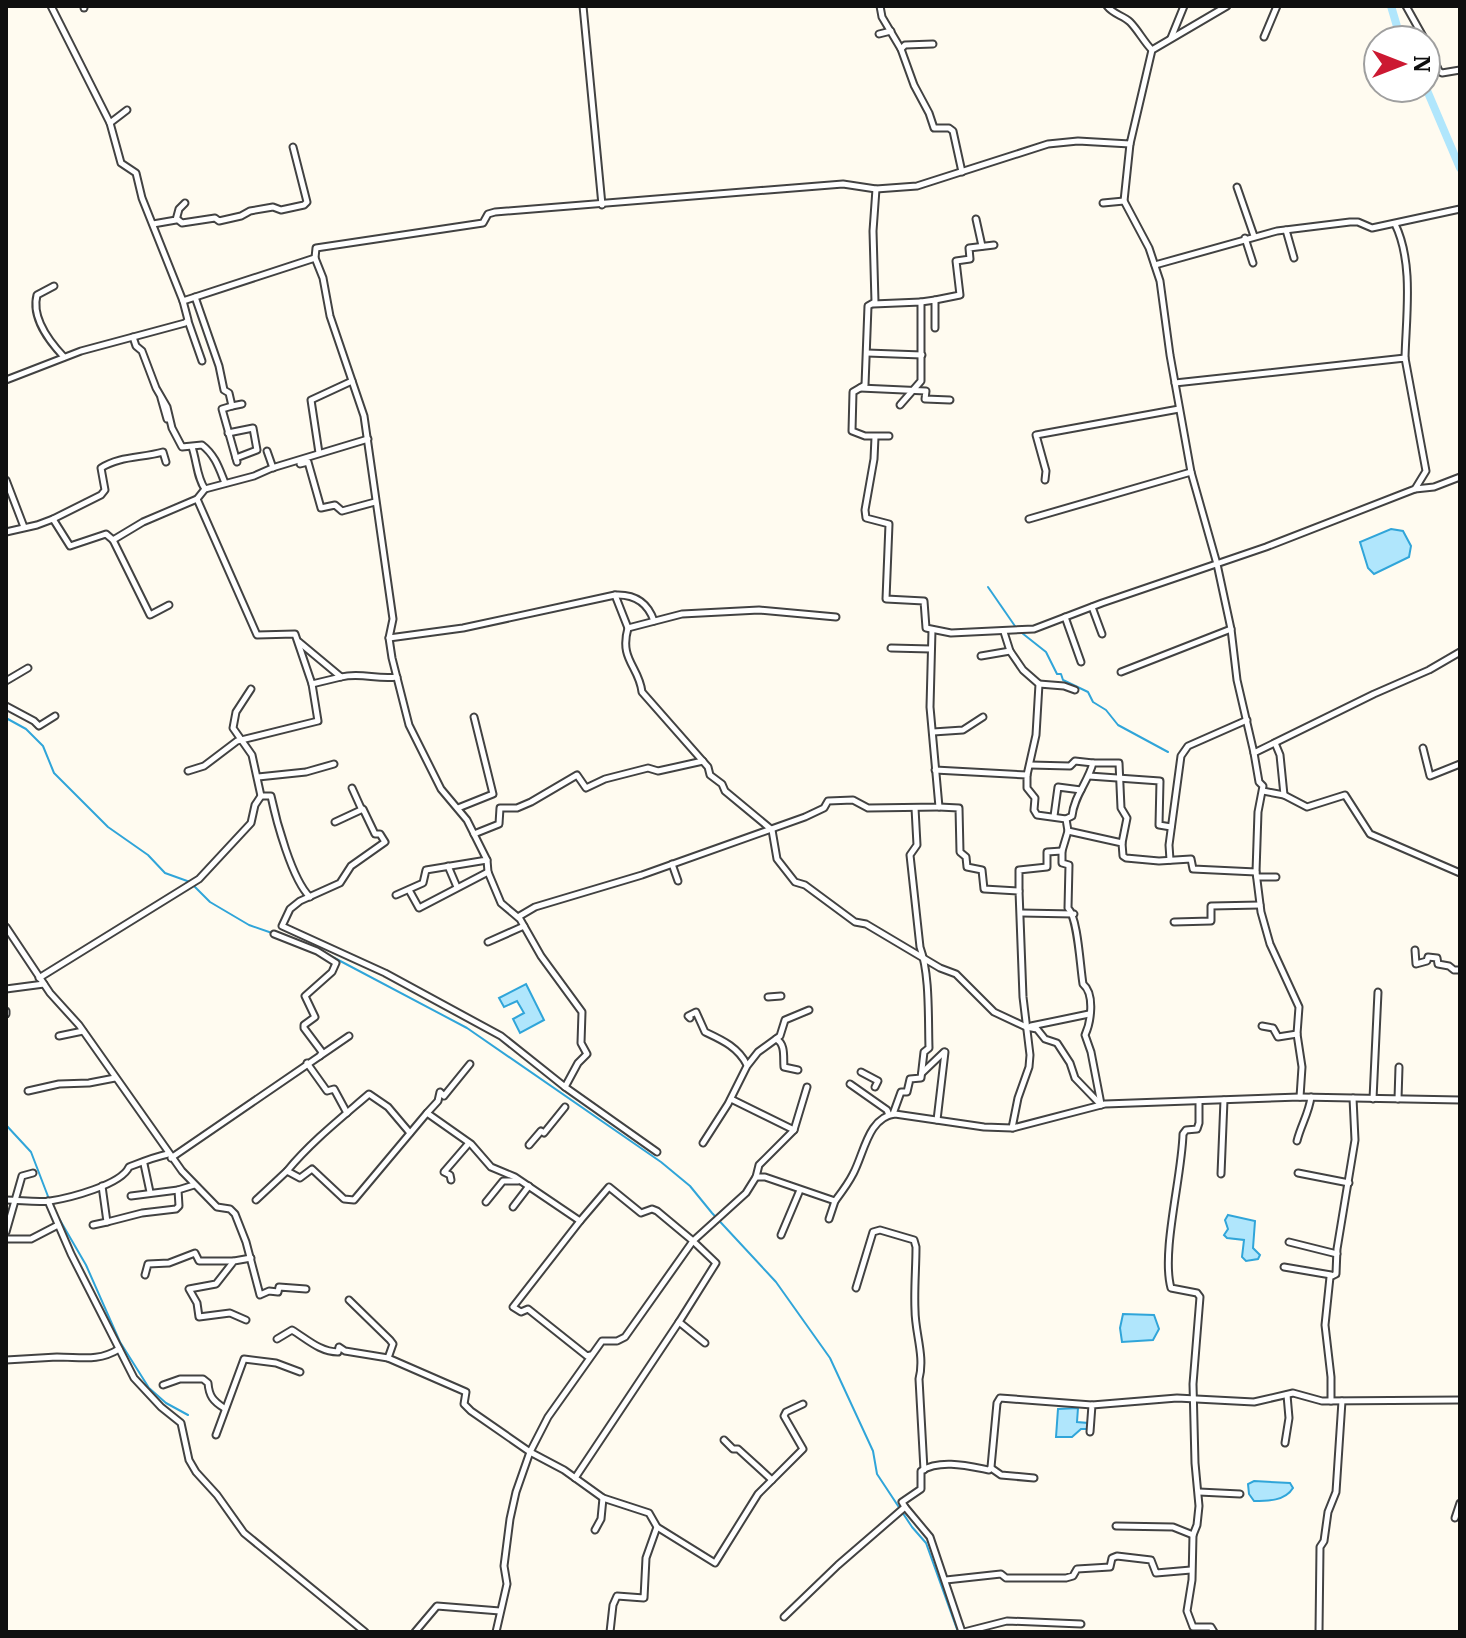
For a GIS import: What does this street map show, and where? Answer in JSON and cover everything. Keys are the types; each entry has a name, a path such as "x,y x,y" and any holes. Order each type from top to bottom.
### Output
{"street":[{"path":"51,6 110,123 121,163 136,173 202,361"},
{"path":"583,6 602,205"},
{"path":"880,6 882,17 901,49 934,128 953,131 962,172"},
{"path":"1107,6 1115,15 1132,24 1139,38 1152,50"},
{"path":"1170,39 1184,6"},
{"path":"1227,6 1152,50 1130,144 1124,201 1155,265 1191,472 1217,564 1231,629 1237,680 1263,791 1258,812 1256,874 1270,944 1299,1007 1300,1097"},
{"path":"1264,37 1277,6"},
{"path":"1406,6 1416,24"},
{"path":"879,34 891,31"},
{"path":"901,49 905,45 933,44"},
{"path":"110,123 127,110"},
{"path":"565,1087 578,1063 587,1054 581,1043 582,1012 541,956 518,917 501,903 488,872 487,860 474,834 458,808 441,789 409,725 389,638 393,619 364,416 338,344 323,278 315,258 316,248 483,223 488,214 495,212 843,184 876,189 917,186 1037,146 1078,141 1130,144"},
{"path":"177,219 182,223 215,218 219,221 241,216 244,212 304,205 307,202 305,189 293,147"},
{"path":"1237,187 1254,236"},
{"path":"876,189 873,231 875,300 868,306 865,385 853,392 852,431 860,435 889,436"},
{"path":"1103,203 1124,201"},
{"path":"177,219 179,209 185,203"},
{"path":"1155,265 1245,238 1286,230 1358,222 1372,228 1460,209"},
{"path":"153,224 177,219"},
{"path":"976,219 982,246"},
{"path":"1395,224 1403,247 1405,273 1405,358 1426,471 1415,489"},
{"path":"1286,230 1294,258"},
{"path":"1245,238 1253,263"},
{"path":"872,304 921,302 960,295 956,261 970,259 969,248 994,245"},
{"path":"183,301 315,258"},
{"path":"54,286 37,295 35,300 41,328 64,357"},
{"path":"195,297 224,390 229,393 232,406"},
{"path":"935,300 935,328"},
{"path":"900,405 921,381 921,302"},
{"path":"6,380 64,357 188,320"},
{"path":"133,337 167,407 170,422 182,447 202,445 215,457 225,483"},
{"path":"867,353 922,355"},
{"path":"1175,383 1405,358"},
{"path":"319,453 311,400 352,381"},
{"path":"859,388 926,391 925,399 950,400"},
{"path":"228,433 253,428 257,450 236,460 228,433 222,409 242,404"},
{"path":"1045,480 1046,471 1036,435 1179,409"},
{"path":"875,437 865,510 866,518 889,524 886,599 924,601 926,628 951,633 1021,631 1217,564 1415,489 1434,487 1460,477"},
{"path":"113,540 143,522 197,499 205,489 368,439"},
{"path":"192,447 205,489"},
{"path":"267,451 273,468"},
{"path":"6,532 53,519 101,495 105,490 101,468 113,460 142,458 163,452 166,462"},
{"path":"294,463 290,466 308,462 321,508 335,505 342,511 375,502"},
{"path":"1029,519 1191,472"},
{"path":"6,480 24,527"},
{"path":"188,771 204,766 242,740 318,721 312,684 299,641 295,634 257,635 197,499"},
{"path":"53,519 70,546 106,534 113,540 150,615 169,605"},
{"path":"389,638 463,628 615,595 635,598 648,606 654,621"},
{"path":"615,595 628,628 625,639 629,665 640,679 642,692 703,761 710,775 722,784 725,791 772,830 777,859 795,882 805,885 855,922 866,924 924,959 956,974 994,1012 1037,1029 1045,1039 1057,1043 1070,1063 1075,1078 1101,1105"},
{"path":"1092,607 1102,634"},
{"path":"628,628 682,614 759,610 836,617"},
{"path":"1065,617 1081,662"},
{"path":"1121,672 1231,629"},
{"path":"932,630 930,707 939,807"},
{"path":"1004,632 1010,651 1023,670 1039,684 1075,690"},
{"path":"299,641 341,677"},
{"path":"891,648 931,649"},
{"path":"981,656 1010,651"},
{"path":"1254,753 1385,688 1429,670 1460,652"},
{"path":"6,681 28,668"},
{"path":"312,684 355,673 397,677"},
{"path":"1039,684 1037,727 1027,775 1027,788 1035,798 1035,812 1066,819 1072,816 1074,802 1093,763"},
{"path":"6,989 42,981 161,900 199,879 251,823 255,805 261,796 258,777 252,755 233,725 236,712 251,689"},
{"path":"6,706 39,726 55,716"},
{"path":"458,808 493,794 474,717"},
{"path":"933,732 963,730 983,717"},
{"path":"1170,860 1171,827 1181,756 1188,746 1247,720"},
{"path":"1275,743 1280,755 1284,795"},
{"path":"1423,748 1430,776 1460,764"},
{"path":"474,834 499,824 500,808 517,808 531,802 577,775 586,788 605,779 648,768 658,771 703,761"},
{"path":"1030,765 1070,766 1075,761 1119,763 1121,808 1127,818 1122,843 1126,858 1191,859 1193,869 1276,877"},
{"path":"258,777 306,772 334,764"},
{"path":"935,770 1027,775"},
{"path":"1089,776 1160,781 1159,825 1171,827"},
{"path":"1054,816 1058,787 1081,790"},
{"path":"352,788 375,834 380,834 385,842 351,866 340,883 290,909 282,926 385,973 501,1036 565,1087 657,1152"},
{"path":"1263,791 1284,795 1307,807 1345,795 1370,834 1460,873"},
{"path":"261,796 271,796 277,828 285,841 296,877 310,897"},
{"path":"518,917 535,907 772,830 815,813 824,808 828,801 853,800 868,808 959,808 960,852 966,857 967,867 982,870 984,889 1019,891"},
{"path":"335,822 361,808"},
{"path":"891,1115 901,1092 907,1092 910,1079 921,1078 924,1052 929,1048 924,959 910,855 917,845 915,808"},
{"path":"1066,819 1068,831 1062,863 1069,865 1068,908 1074,914 1081,974 1090,995 1089,1027 1085,1035 1101,1105"},
{"path":"1068,831 1122,843"},
{"path":"1012,1128 1029,1067 1030,1043 1026,1027 1019,870 1047,867 1047,852 1062,851"},
{"path":"396,895 423,883 426,870 487,860"},
{"path":"672,864 678,881"},
{"path":"448,866 457,887"},
{"path":"408,889 419,908 488,872"},
{"path":"1174,922 1211,921 1211,906 1260,905"},
{"path":"1021,913 1074,914"},
{"path":"488,942 524,926"},
{"path":"6,927 170,1156 217,1207 230,1209 235,1214 260,1295 269,1291 278,1292 279,1287 306,1289"},
{"path":"274,934 317,951 336,963 332,972 305,996 315,1017 304,1028 322,1052 320,1056"},
{"path":"1415,950 1416,964 1427,961 1428,957 1437,958 1438,964 1460,970"},
{"path":"1373,1099 1378,992"},
{"path":"768,997 781,996"},
{"path":"703,1143 731,1099 747,1065 758,1052 780,1036 785,1020 809,1010"},
{"path":"690,1018 688,1016 696,1012 705,1032 730,1043 747,1065"},
{"path":"1026,1027 1089,1014"},
{"path":"1262,1026 1273,1028 1278,1037 1297,1034"},
{"path":"59,1036 83,1031"},
{"path":"170,1156 349,1036"},
{"path":"776,1039 783,1049 784,1067 798,1070"},
{"path":"921,1074 945,1052 937,1120"},
{"path":"307,1063 327,1091 334,1089 347,1113"},
{"path":"287,1171 300,1178 312,1169 344,1199 354,1200 438,1101 440,1092 444,1096 470,1064"},
{"path":"1398,1099 1399,1067"},
{"path":"861,1072 878,1081 875,1087"},
{"path":"28,1091 116,1078"},
{"path":"850,1084 891,1115"},
{"path":"496,1632 507,1584 504,1566 516,1492 530,1452 548,1417 602,1341 617,1341 625,1337 693,1241 746,1193 759,1165 794,1130 807,1087"},
{"path":"256,1200 314,1140 337,1124 369,1094 388,1107 410,1133"},
{"path":"829,1219 835,1201 854,1174 877,1123 891,1115 1012,1128 1101,1105 1300,1097 1460,1100"},
{"path":"1297,1141 1301,1124 1310,1112 1311,1097"},
{"path":"1336,1274 1355,1140 1353,1098"},
{"path":"731,1099 794,1130"},
{"path":"1221,1174 1224,1100"},
{"path":"1199,1101 1197,1129 1186,1130 1183,1134 1170,1245 1171,1288 1197,1293 1200,1297 1194,1399 1195,1463 1199,1492 1187,1611 1193,1627 1211,1627 1214,1632"},
{"path":"529,1145 541,1131 544,1133 548,1130 565,1107"},
{"path":"427,1113 469,1143 491,1167 521,1181 580,1221"},
{"path":"451,1180 450,1175 444,1172 469,1143"},
{"path":"6,1200 51,1200 102,1186 126,1175 129,1167 144,1164 151,1158 170,1156 192,1144"},
{"path":"144,1164 150,1192"},
{"path":"6,1232 22,1176 33,1173"},
{"path":"1298,1173 1349,1183"},
{"path":"756,1177 765,1177 835,1201"},
{"path":"486,1202 503,1181 521,1181"},
{"path":"131,1196 194,1185"},
{"path":"102,1186 107,1222"},
{"path":"513,1207 529,1186"},
{"path":"575,1478 716,1263 657,1211 652,1209 641,1213 609,1187 513,1307 521,1312 528,1309 587,1356 591,1355"},
{"path":"93,1225 142,1213 176,1209 179,1206 178,1190"},
{"path":"781,1235 800,1190"},
{"path":"51,1200 58,1225 134,1378 181,1423 189,1460 244,1533 365,1632"},
{"path":"6,1239 31,1239 58,1225"},
{"path":"856,1288 873,1232 880,1230 914,1240 924,1470"},
{"path":"1289,1242 1337,1254"},
{"path":"145,1275 148,1264 169,1263 195,1253 199,1261 251,1258"},
{"path":"234,1261 216,1284 189,1289 197,1303 199,1317 230,1313 246,1320"},
{"path":"1284,1267 1325,1275 1336,1274"},
{"path":"1331,1401 1325,1303 1330,1277 1336,1274"},
{"path":"349,1300 393,1344 388,1358"},
{"path":"679,1322 705,1343"},
{"path":"277,1339 292,1330 315,1346 331,1352 338,1352 339,1347 345,1351 388,1358 466,1392 464,1404 471,1411 530,1452 603,1498 649,1513 657,1527 715,1563 758,1494 803,1449 784,1416 803,1404"},
{"path":"6,1360 57,1357 91,1360 107,1357 119,1349"},
{"path":"216,1435 244,1359 276,1363 300,1372"},
{"path":"163,1385 180,1379 203,1379 208,1383 214,1402 224,1408"},
{"path":"991,1468 1000,1398 1092,1405 1194,1399 1254,1402 1293,1393 1312,1400 1331,1401 1460,1400"},
{"path":"1285,1443 1289,1418 1287,1395"},
{"path":"1319,1632 1320,1547 1337,1482 1342,1401"},
{"path":"1090,1432 1092,1405"},
{"path":"724,1440 772,1480"},
{"path":"991,1468 940,1464 921,1471 921,1489 902,1502 930,1537 963,1632 1007,1621 1081,1624"},
{"path":"991,1468 1001,1475 1034,1478"},
{"path":"1199,1492 1240,1494"},
{"path":"595,1530 601,1519 603,1498"},
{"path":"1455,1518 1460,1503"},
{"path":"784,1617 897,1511 905,1507"},
{"path":"1116,1526 1180,1528 1193,1535"},
{"path":"610,1632 617,1596 644,1598 646,1558 657,1527"},
{"path":"946,1580 992,1574 1012,1578 1066,1578 1073,1576 1077,1569 1110,1567 1112,1558 1117,1556 1151,1560 1156,1573 1191,1570"},
{"path":"415,1632 437,1606 500,1611"}],"water":[{"path":"1391,529 1403,531 1411,546 1409,557 1374,574 1368,568 1360,542"},
{"path":"526,984 544,1020 520,1033 513,1019 524,1013 517,1001 504,1007 499,998"},
{"path":"1228,1215 1255,1221 1253,1248 1260,1255 1258,1259 1246,1261 1242,1257 1244,1240 1224,1235 1228,1229 1225,1220"},
{"path":"1123,1314 1154,1315 1159,1329 1153,1340 1122,1342 1120,1328"},
{"path":"1078,1408 1077,1422 1088,1423 1088,1429 1081,1429 1072,1437 1056,1437 1058,1409"},
{"path":"1254,1481 1290,1483 1293,1488 1281,1498 1254,1501 1248,1484"}],"waterway":[{"path":"1391,6 1396,24"},
{"path":"1433,104 1460,168"},
{"path":"988,587 1017,629"},
{"path":"1022,633 1046,652 1063,680 1088,692 1093,702 1106,710 1118,725 1168,752"},
{"path":"6,718 26,729 43,746 54,773 108,827 148,855 165,873 190,882 210,902 249,925 272,933"},
{"path":"327,954 467,1028 661,1162 690,1186 776,1282 830,1358 873,1451 877,1474 926,1543 958,1632"},
{"path":"6,1125 31,1152 49,1199"},
{"path":"57,1215 86,1265 120,1342 149,1388 166,1403 188,1415"}]}
